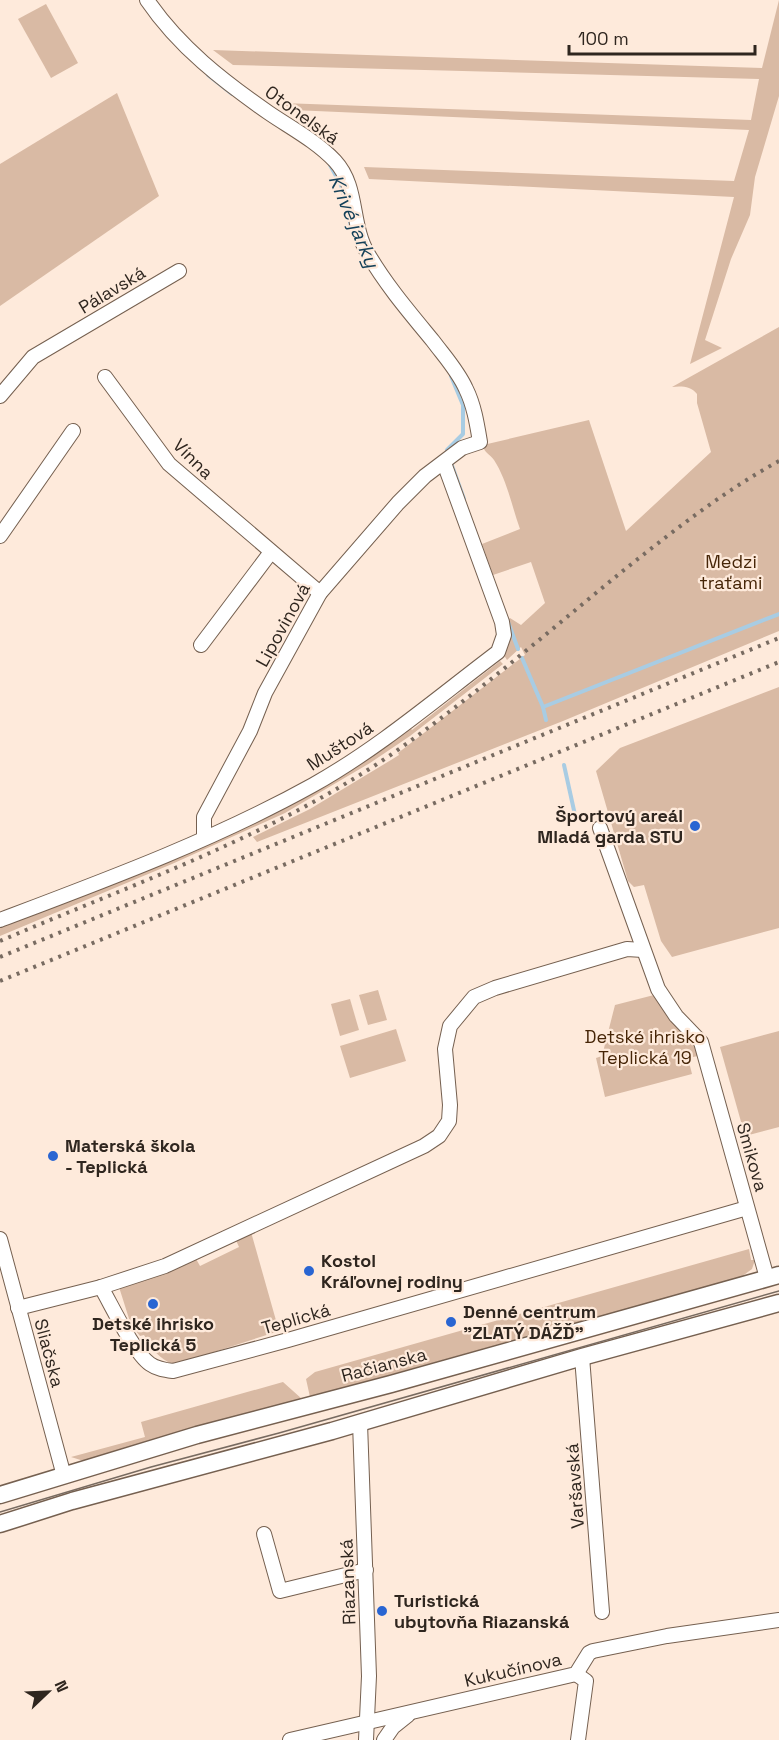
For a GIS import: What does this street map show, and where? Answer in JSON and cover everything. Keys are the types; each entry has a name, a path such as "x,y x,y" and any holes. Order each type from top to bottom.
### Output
{"main road":[{"name":"Račianska","path":"0,1495 197,1435 391,1384 773,1276"},
{"path":"0,1524 72,1501 360,1423 582,1357 779,1304"}],"street":[{"name":"Otonelská","path":"147,0 168,30 195,56 231,86 308,138 336,162 349,182 357,229 366,252 387,284 455,368 467,391 476,418 480,442"},
{"name":"Pálavská","path":"0,396 33,357 179,270"},
{"name":"Vínna","path":"105,377 169,464 320,593"},
{"path":"0,536 74,430"},
{"name":"Lipovinová","path":"204,837 204,817 250,731 265,693 320,593 424,476 462,448 480,442"},
{"name":"Muštová","path":"0,920 110,879 265,810 338,770 377,744 498,652 504,635 502,622 444,463"},
{"path":"201,645 271,552"},
{"name":"Smikova","path":"600,828 642,950 658,989 676,1016 701,1042 747,1208 773,1276"},
{"path":"18,1308 101,1287 165,1266 424,1146 439,1136 449,1121 450,1105 445,1049 450,1026 474,997 495,988 627,949 642,950"},
{"name":"Teplická","path":"101,1287 140,1354 150,1364 163,1370 173,1371 747,1208"},
{"name":"Sliačska","path":"0,1239 64,1476"},
{"name":"Varšavská","path":"582,1357 602,1612"},
{"name":"Riazanská","path":"360,1423 369,1676 366,1740"},
{"path":"264,1534 280,1591 366,1570"},
{"name":"Kukučínova","path":"290,1740 576,1674 589,1653 593,1651 667,1636 779,1620"},
{"path":"576,1674 586,1681 578,1740"},
{"path":"384,1740 399,1721 414,1711"},
{"path":"316,1734 335,1740"}],"green space":[{"path":"779,0 779,96 755,177 750,215 731,259 705,340 722,348 690,364 734,197 369,179 364,167 734,181 749,130 293,110 282,103 751,120 759,79 233,65 213,50 762,68"},
{"path":"46,4 78,63 51,78 18,19"},
{"path":"117,93 159,196 0,306 0,164"},
{"name":"Medzi traťami","path":"779,327 779,631 563,721 257,842 253,837 310,809 399,755 398,753 525,655 521,647 507,660 502,652 505,624 510,618 521,625 545,603 531,562 493,575 482,544 520,529 502,476 483,445 589,420 626,531 711,452 697,403 697,394 689,388 672,387"},
{"path":"500,661 503,664 410,736 370,763 285,813 172,864 0,936 0,925 196,846 408,725 412,730"},
{"name":"Športový areál Mladá garda STU","path":"779,687 779,928 672,957 661,941 644,885 634,887 628,881 596,771 620,748"},
{"path":"378,990 387,1020 368,1025 359,995"},
{"name":"Detské ihrisko Teplická 19","path":"654,995 696,1047 698,1056 688,1058 692,1074 605,1097 596,1058 602,1056 615,1005"},
{"path":"350,999 359,1030 340,1036 331,1004"},
{"path":"396,1029 406,1061 350,1078 340,1046"},
{"path":"779,1031 779,1127 745,1136 720,1047"},
{"path":"251,1232 279,1331 174,1365 164,1359 153,1349 144,1335 140,1336 131,1325 119,1287 170,1272 170,1268 195,1257 200,1266 239,1247 235,1238"},
{"path":"749,1249 751,1260 755,1260 752,1269 741,1277 310,1397 306,1379 315,1372"},
{"path":"283,1382 302,1399 87,1462 71,1457 145,1437 141,1422"}],"waterway":[{"name":"Krivé jarky","path":"208,75 232,94"},
{"name":"Krivé jarky","path":"330,165 341,185 351,226"},
{"name":"Krivé jarky","path":"447,450 463,434 463,405 451,376"},
{"name":"Krivé jarky","path":"451,463 464,499"},
{"path":"546,720 543,707 779,614"},
{"name":"Krivé jarky","path":"508,622 518,649"},
{"path":"522,658 543,707"},
{"path":"564,765 575,815"}],"tram line":[{"path":"0,1512 151,1467 279,1433 779,1291"}],"railway":[{"path":"0,941 201,857 299,810 346,783 392,754 452,710 680,526 738,485 779,461"},
{"path":"0,957 779,638"},
{"path":"0,981 779,662"}],"place":[{"name":"Športový areál Mladá garda STU","path":"695,826"},
{"name":"Materská škola - Teplická","path":"53,1156"},
{"name":"Kostol Kráľovnej rodiny","path":"309,1271"},
{"name":"Detské ihrisko Teplická 5","path":"153,1304"},
{"name":"Denné centrum \"ZLATÝ DÁŽĎ\"","path":"451,1322"},
{"name":"Turistická ubytovňa Riazanská","path":"382,1611"}]}
